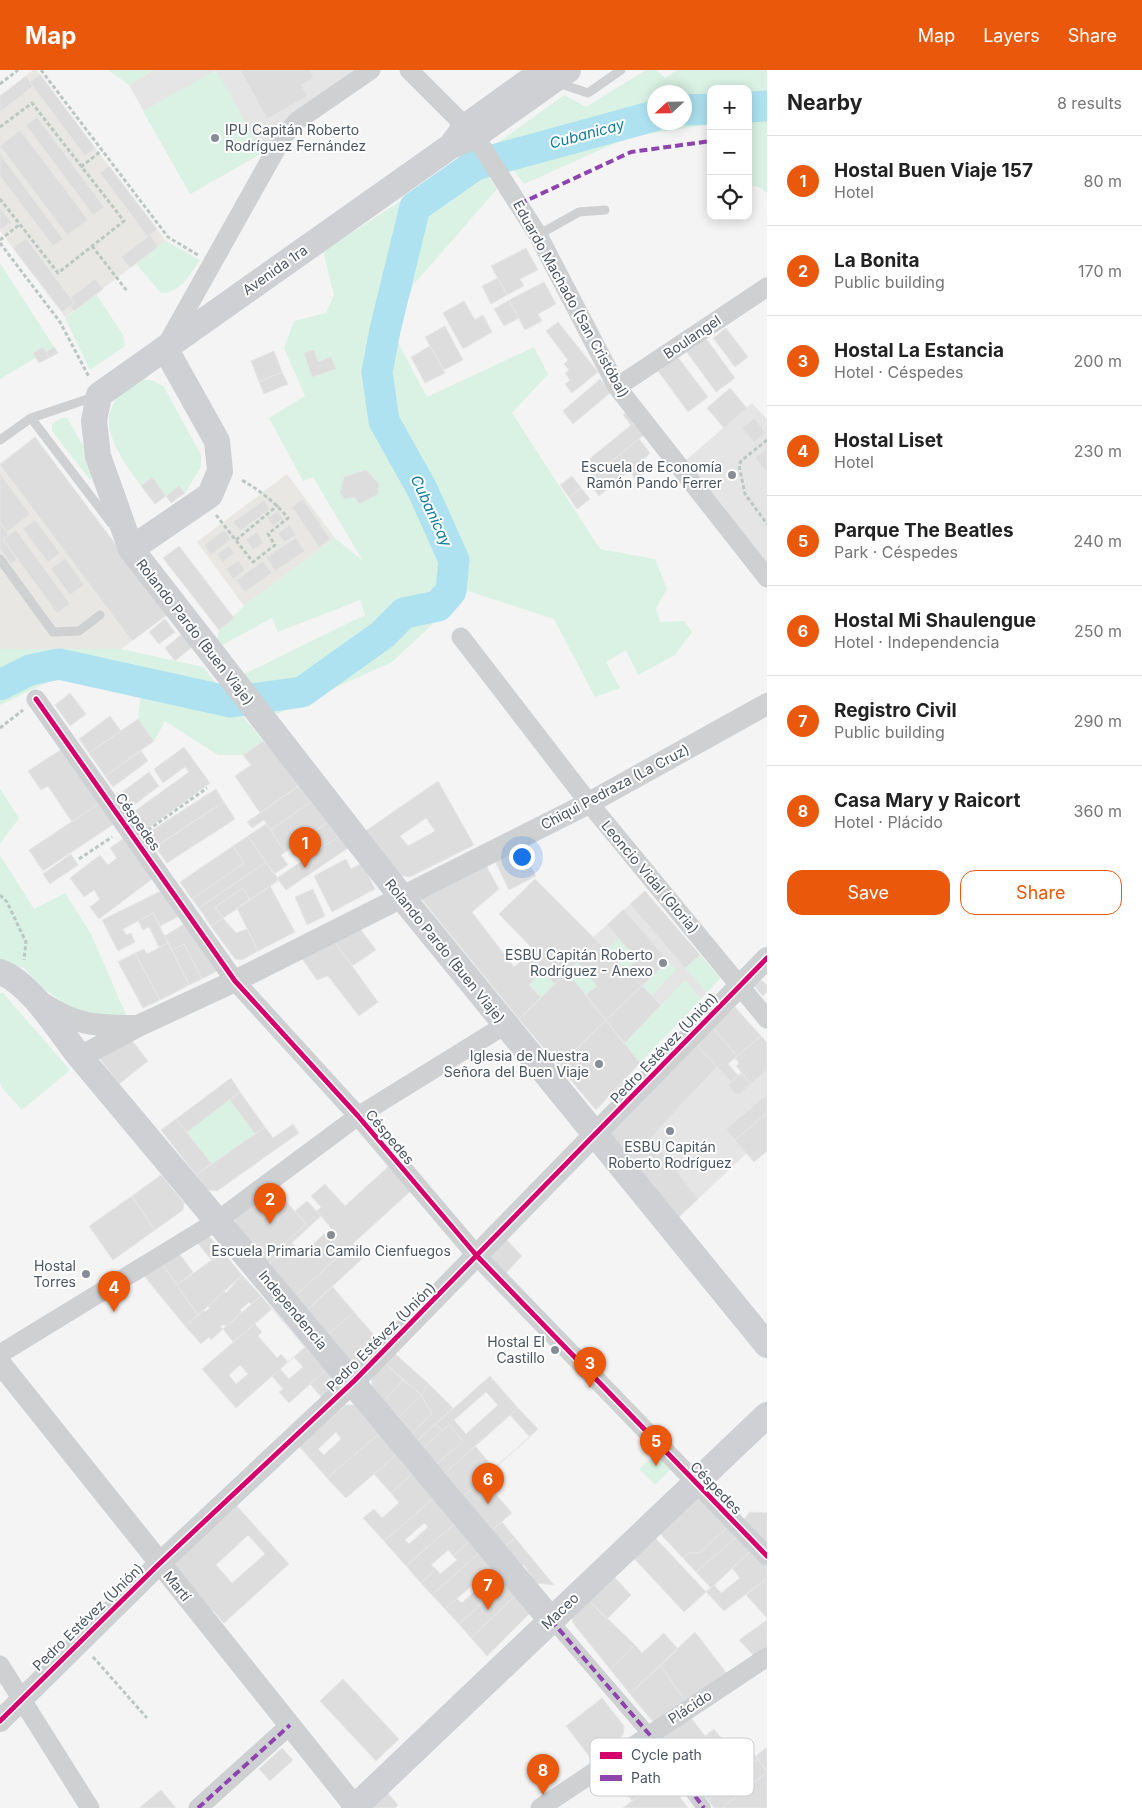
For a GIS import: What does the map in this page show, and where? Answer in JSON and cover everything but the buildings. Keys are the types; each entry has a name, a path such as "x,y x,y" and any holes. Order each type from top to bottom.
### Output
{"main road":[{"name":"Avenida 1ra","path":"99,395 468,139 555,74"},
{"name":"Rolando Pardo (Buen Viaje)","path":"131,549 210,495 220,471 217,441 165,348"},
{"name":"Rolando Pardo (Buen Viaje)","path":"99,395 94,420 98,456 131,549 400,896 767,1345"},
{"name":"Independencia","path":"11,970 11,976 34,999 80,1057 354,1381 551,1620"},
{"name":"Maceo","path":"355,1808 767,1415"}],"street":[{"path":"165,348 283,137 297,121 371,70"},
{"name":"Eduardo Machado (San Cristóbal)","path":"409,70 508,186 538,235 617,387 767,578"},
{"name":"Boulangel","path":"617,387 767,287"},
{"name":"Leoncio Vidal (Gloria)","path":"461,638 589,803 767,1019"},
{"name":"Céspedes","path":"36,699 235,981 358,1116 477,1256 767,1556"},
{"name":"Chiqui Pedraza (La Cruz)","path":"80,1057 138,1026 235,981 400,896 589,803 765,710"},
{"name":"Pedro Estévez (Unión)","path":"0,1721 159,1564 354,1381 767,958"},
{"name":"Chiqui Pedraza (La Cruz)","path":"34,999 64,1017 84,1024 138,1026"},
{"path":"0,1354 217,1221 358,1116 505,1025"},
{"name":"Martí","path":"0,1364 355,1808"},
{"path":"551,1620 652,1738"},
{"name":"Plácido","path":"643,1738 767,1657"},
{"path":"0,1665 90,1808"},
{"path":"198,1808 290,1725"},
{"name":"Plácido","path":"540,1808 590,1774"},
{"path":"695,1796 704,1808"}],"lane":[{"path":"555,74 588,93 621,70"},
{"path":"538,235 579,212 605,210"},
{"path":"0,440 31,418 99,395"},
{"path":"31,418 131,549"},
{"path":"0,559 53,632 79,631 100,615"}],"path":[{"path":"0,84 18,70"},
{"path":"41,70 168,237 212,264"},
{"path":"0,127 32,103 124,221 58,273 0,199"},
{"path":"81,166 102,150"},
{"path":"20,224 0,241 60,322 99,395"},
{"path":"92,246 127,291"},
{"path":"767,440 739,465 745,494 767,524"},
{"path":"204,499 253,562 275,544 268,534 288,518 278,505 262,493 219,467"},
{"path":"236,540 278,505"},
{"path":"0,728 36,699"},
{"path":"79,859 132,833 207,788"},
{"path":"0,895 7,902 26,942 11,970"},
{"path":"79,1642 147,1718"}],"shaded area":[{"path":"33,70 36,70 166,241 65,317 0,231 0,96"},
{"name":"IPU Capitán Roberto Rodríguez Fernández","path":"153,70 355,70 281,123 262,153 190,194 129,85"},
{"name":"Escuela de Economía Ramón Pando Ferrer","path":"752,403 767,419 767,567 685,461"},
{"path":"35,437 168,614 121,649 0,649 0,463"},
{"path":"287,474 335,538 244,606 197,542"},
{"name":"ESBU Capitán Roberto Rodríguez - Anexo","path":"645,891 720,978 679,1023 593,937"},
{"name":"ESBU Capitán Roberto Rodríguez","path":"695,1043 731,1082 741,1073 751,1084 767,1070 767,1094 727,1129 747,1153 679,1217 610,1133"}],"green space":[{"path":"108,70 153,70 129,85"},
{"path":"216,70 262,153 190,194 143,111"},
{"path":"646,70 656,70 665,78 677,70 767,70 767,193 757,186 752,187 752,85 707,85 707,125 692,127 692,85 647,85 647,130 673,130 629,137 524,184 495,145 564,95 586,107"},
{"path":"470,151 497,189 414,284 393,333 427,397 534,347 548,374 512,413 600,549 655,559 667,589 656,608 660,622 684,621 692,632 675,655 638,675 626,650 606,662 620,688 595,697 554,619 468,591 392,662 277,714 255,699 238,677 365,615 360,600 278,632 272,618 215,649 219,630 244,606 335,538 363,561 313,477 303,481 269,418 305,396 284,348 294,321 326,313 334,295 323,251 401,201"},
{"path":"166,241 200,260 179,287 161,293 136,264"},
{"path":"0,263 54,347 0,379"},
{"path":"96,294 123,335 125,346 90,370 65,318"},
{"path":"141,379 154,381 164,387 201,455 201,467 185,493 179,486 166,496 152,477 141,486 121,457 114,442 110,429 110,415 114,403 124,391"},
{"path":"62,418 67,418 96,467 96,473 90,480 52,431 52,424"},
{"path":"0,649 121,649 203,667 263,741 243,755 218,755 165,721 154,741 138,719 141,691 59,677 0,705"},
{"path":"0,789 19,818 0,844"},
{"path":"0,855 34,909 65,893 91,934 127,1017 98,1016 74,1010 44,989 24,968 0,960"},
{"path":"619,938 637,959 627,971 606,950"},
{"path":"700,955 720,978 707,993 685,968"},
{"path":"668,961 676,970 651,996 642,986"},
{"path":"577,963 597,986 585,995 567,972"},
{"path":"543,971 555,984 541,998 529,985"},
{"path":"685,980 701,999 640,1063 624,1044"},
{"path":"0,993 3,993 70,1070 22,1110 2,1088 0,1081"},
{"path":"230,1100 255,1134 212,1164 187,1132"},
{"path":"656,1453 671,1469 655,1485 639,1469"}],"waterway":[{"name":"Cubanicay","path":"752,107 767,106"},
{"name":"Cubanicay","path":"692,110 707,109"},
{"name":"Cubanicay","path":"0,685 30,670 59,664 231,702 302,692 382,635 404,613 438,606 451,591 454,560 422,489 384,421 377,372 385,330 415,207 475,165 647,118"}],"marked path":[{"path":"519,204 631,152 707,142"},
{"path":"551,1620 652,1738"},
{"path":"198,1808 290,1725"},
{"path":"695,1796 704,1808"}],"cycle path":[{"path":"36,699 235,981 358,1116 477,1256 767,1556"},
{"path":"0,1721 159,1564 354,1381 767,958"}],"place":[{"name":"IPU Capitán Roberto Rodríguez Fernández","path":"215,138"},
{"name":"Escuela de Economía Ramón Pando Ferrer","path":"732,475"},
{"name":"Hostal Buen Viaje 157","path":"305,868"},
{"name":"ESBU Capitán Roberto Rodríguez - Anexo","path":"663,963"},
{"name":"Iglesia de Nuestra Señora del Buen Viaje","path":"599,1064"},
{"name":"ESBU Capitán Roberto Rodríguez","path":"670,1131"},
{"name":"La Bonita","path":"270,1224"},
{"name":"Escuela Primaria Camilo Cienfuegos","path":"331,1235"},
{"name":"Hostal Torres","path":"86,1274"},
{"name":"Hostal Liset","path":"114,1312"},
{"name":"Hostal El Castillo","path":"555,1350"},
{"name":"Hostal La Estancia","path":"590,1388"},
{"name":"Parque The Beatles","path":"656,1466"},
{"name":"Hostal Mi Shaulengue","path":"488,1504"},
{"name":"Registro Civil","path":"488,1610"},
{"name":"Casa Mary y Raicort","path":"543,1795"}]}
